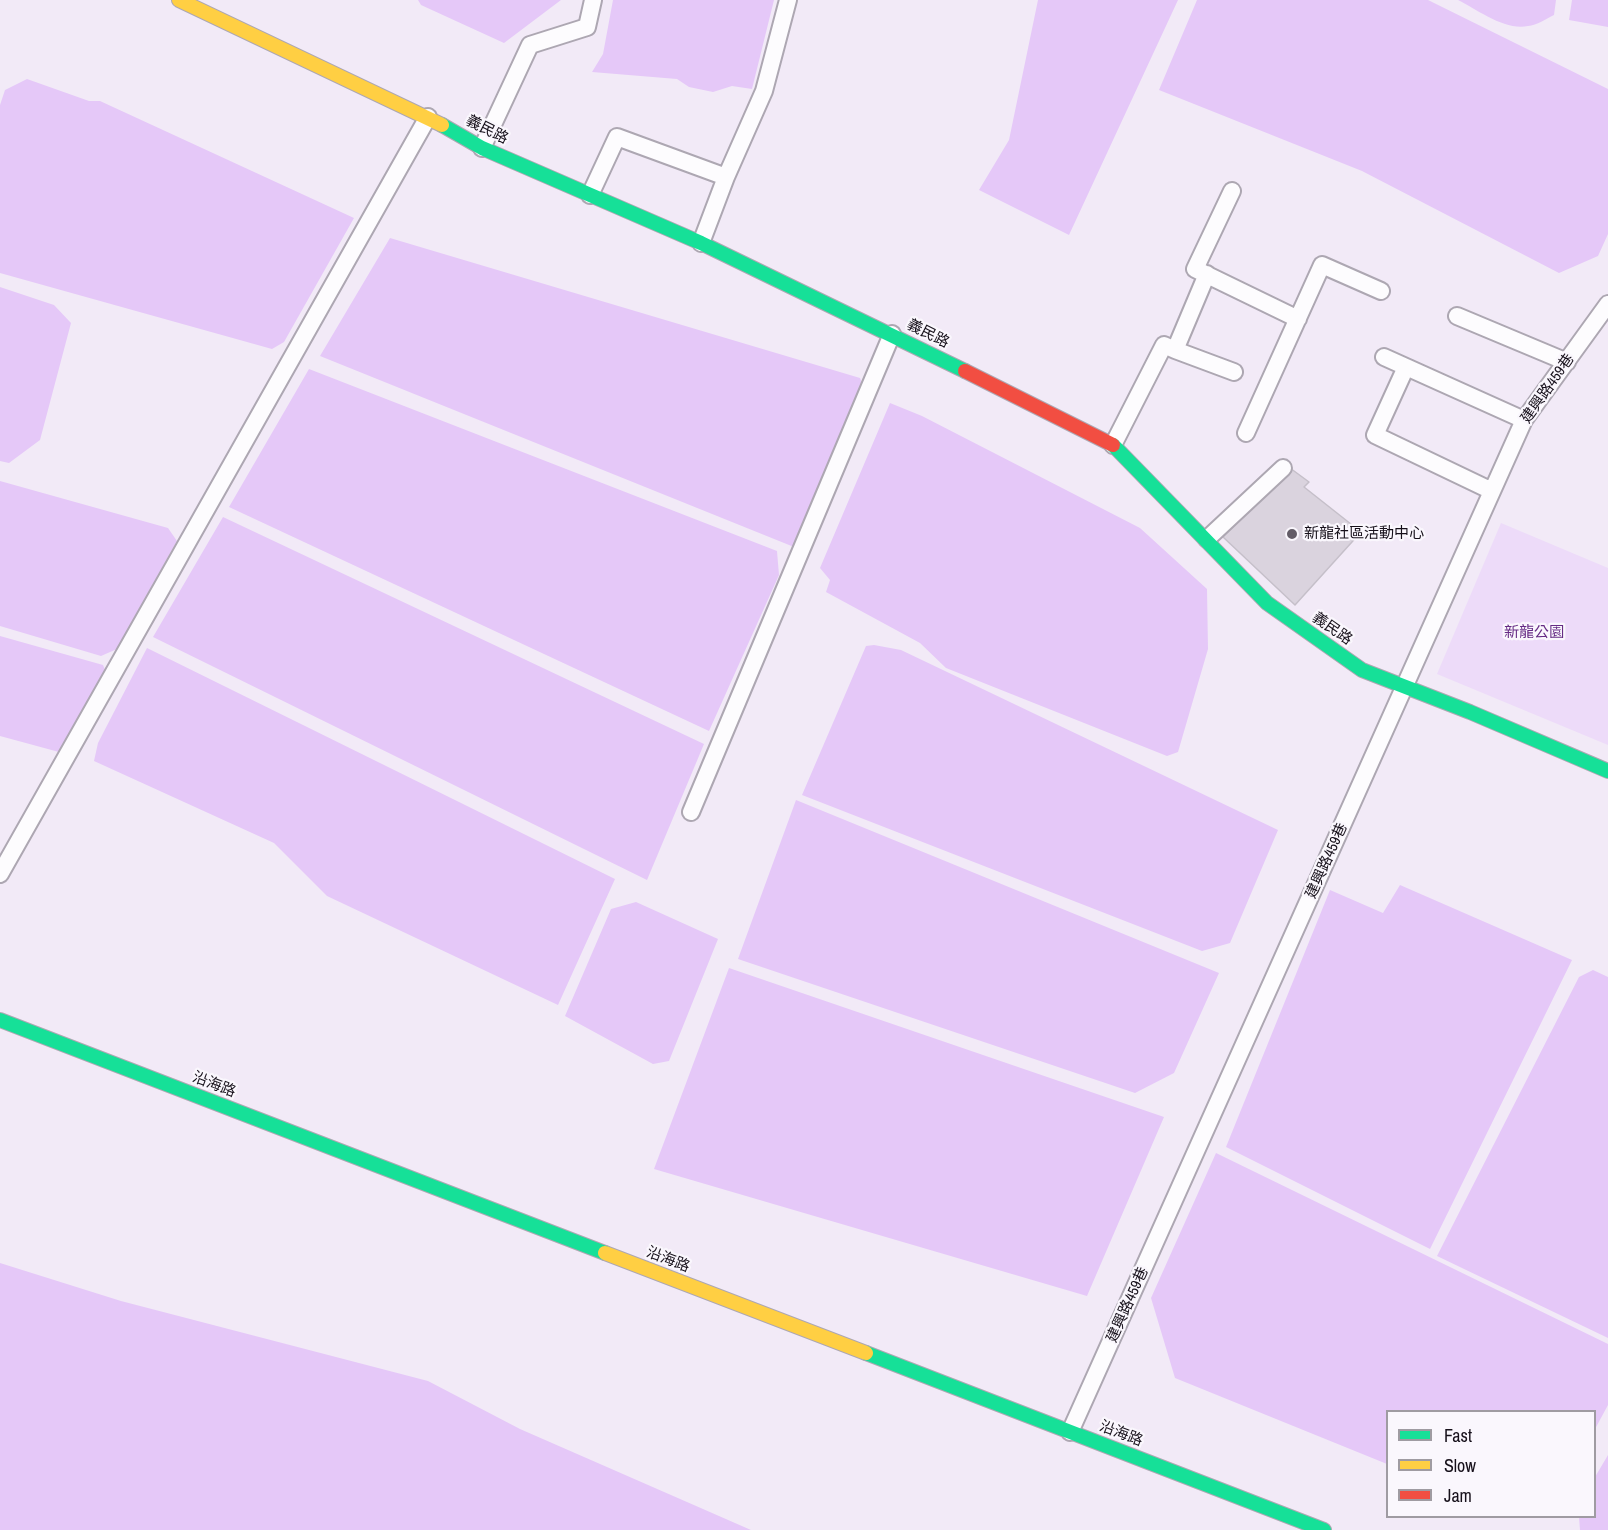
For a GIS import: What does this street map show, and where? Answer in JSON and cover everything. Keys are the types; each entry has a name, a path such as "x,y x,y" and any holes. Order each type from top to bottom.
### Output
{"street":[{"name":"義民路","path":"179,0 428,117 482,148 701,243 891,334 1113,445 1267,603 1362,670 1470,712 1608,771"},
{"name":"沿海路","path":"0,1020 1324,1530"}],"lane":[{"path":"482,148 530,45 587,27 593,0"},
{"path":"701,243 726,177 764,91 788,0"},
{"path":"0,874 428,117"},
{"path":"590,195 617,137 726,177"},
{"path":"1232,191 1195,269 1298,319"},
{"path":"1246,433 1322,265 1381,291"},
{"path":"1175,350 1207,274"},
{"name":"建興路459巷","path":"1070,1432 1524,420 1608,304"},
{"path":"1457,316 1567,362"},
{"path":"692,812 891,334"},
{"path":"1113,445 1164,345 1234,372"},
{"path":"1384,357 1524,420"},
{"path":"1406,367 1375,435 1492,491"},
{"path":"1207,539 1283,468"}],"green space":[{"name":"新龍公園","path":"1501,523 1608,568 1608,745 1437,674"}],"shaded area":[{"path":"418,0 561,0 504,43 421,5"},
{"path":"613,0 774,0 752,89 732,86 713,92 689,87 677,79 592,72 603,54"},
{"path":"1038,0 1178,0 1069,235 979,190 1009,140"},
{"path":"1197,0 1428,0 1608,89 1608,234 1598,256 1559,273 1362,171 1159,90"},
{"path":"1458,0 1556,0 1554,15 1535,24 1519,27 1501,23"},
{"path":"1572,0 1608,0 1608,27 1569,20"},
{"path":"27,79 89,101 100,101 354,218 284,342 272,349 0,273 0,105 5,90"},
{"path":"390,238 860,378 868,399 794,547 320,356"},
{"path":"0,287 54,305 71,323 40,440 9,463 0,461"},
{"path":"309,369 777,551 779,575 709,731 229,507"},
{"path":"890,403 922,416 1140,528 1207,589 1208,649 1178,752 1167,756 946,668 920,643 826,592 830,580 820,568"},
{"path":"0,481 168,528 177,541 117,649 101,656 0,626"},
{"path":"223,517 704,744 647,880 153,637"},
{"path":"0,636 103,665 108,677 70,755 0,736"},
{"path":"874,645 901,650 1278,830 1230,943 1202,951 802,795 866,646"},
{"path":"147,648 615,879 558,1005 327,896 274,843 94,761 98,743"},
{"path":"796,800 1219,973 1174,1073 1135,1093 738,959"},
{"path":"1400,885 1572,960 1430,1249 1226,1147 1330,890 1383,913"},
{"path":"636,902 718,939 669,1061 653,1064 565,1016 611,909"},
{"path":"729,968 1164,1117 1087,1296 654,1169"},
{"path":"1593,970 1608,977 1608,1338 1437,1256 1579,977"},
{"path":"1216,1153 1608,1344 1608,1405 1596,1427 1596,1410 1386,1410 1386,1464 1175,1378 1151,1298"},
{"path":"0,1263 121,1301 428,1381 520,1429 751,1530 0,1530"},
{"path":"1608,1455 1608,1530 1580,1530 1579,1518 1596,1518 1596,1475"}],"building":[{"name":"新龍社區活動中心","path":"1290,468 1309,482 1304,487 1361,532 1295,605 1223,537"}],"traffic: fast":[{"path":"442,125 482,148 701,243 965,371"},
{"path":"1113,445 1267,603 1362,670 1470,712 1608,771"},
{"path":"0,1020 605,1253"},
{"path":"866,1353 1324,1530"}],"traffic: slow":[{"path":"179,0 442,125"},
{"path":"605,1253 866,1353"}],"traffic: jam":[{"path":"965,371 1113,445"}],"place":[{"name":"新龍社區活動中心","path":"1292,534"}]}
